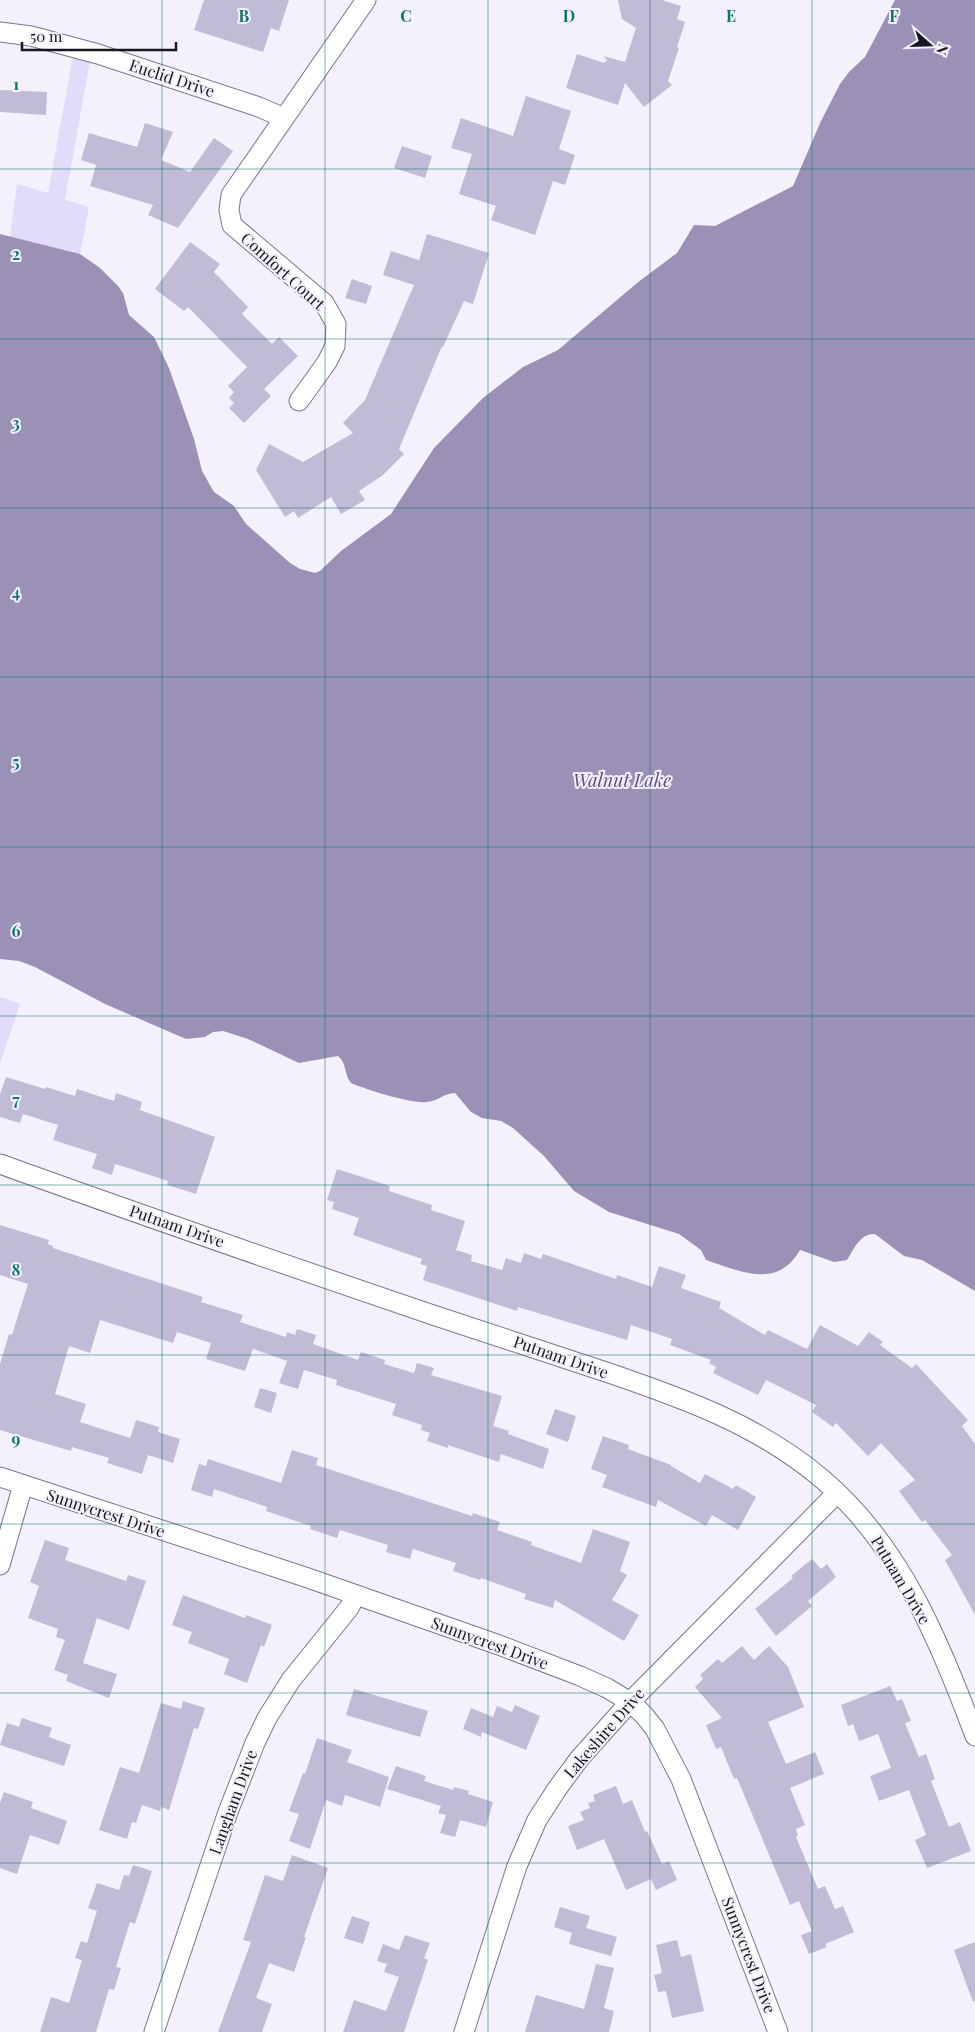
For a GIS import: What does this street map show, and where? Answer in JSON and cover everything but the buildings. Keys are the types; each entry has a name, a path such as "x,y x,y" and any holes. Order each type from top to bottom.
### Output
{"street":[{"name":"Comfort Court","path":"299,401 336,346 336,324 324,303 232,226 229,210 231,195 366,0"},
{"name":"Euclid Drive","path":"0,32 31,36 98,54 259,107 284,118"},
{"name":"Putnam Drive","path":"0,1164 707,1408 737,1422 785,1451 822,1479 874,1533 912,1590 943,1655 975,1736"},
{"name":"Sunnycrest Drive","path":"0,1477 356,1595 580,1676 607,1688 630,1702 655,1729 681,1780 778,2032"},
{"path":"0,1564 23,1485"},
{"name":"Lakeshire Drive","path":"464,2032 517,1866 538,1820 557,1789 579,1759 630,1702 837,1493"},
{"name":"Langham Drive","path":"154,2032 228,1812 254,1743 291,1680 349,1608 356,1595"}],"shaded area":[{"path":"73,56 90,61 65,200 89,207 80,254 10,237 17,184 48,193"},
{"path":"0,997 20,1004 0,1063"}],"water":[{"name":"Walnut Lake","path":"895,0 975,0 975,1291 922,1260 904,1256 875,1234 870,1234 861,1239 847,1260 834,1262 800,1250 791,1262 780,1270 769,1274 757,1274 732,1269 706,1260 701,1250 679,1234 609,1212 574,1191 544,1156 513,1128 501,1121 482,1118 471,1112 455,1093 447,1094 430,1102 410,1101 351,1083 343,1062 338,1056 299,1063 248,1039 223,1031 213,1032 205,1037 186,1039 105,1004 35,967 19,961 0,959 0,234 80,254 100,268 118,286 123,293 129,315 154,337 169,368 194,439 202,471 214,492 234,506 246,524 290,563 300,569 315,573 391,514 434,448 483,398 523,367 558,350 637,283 677,253 694,225 715,226 793,186 821,121 840,84 849,72 865,57"}]}
